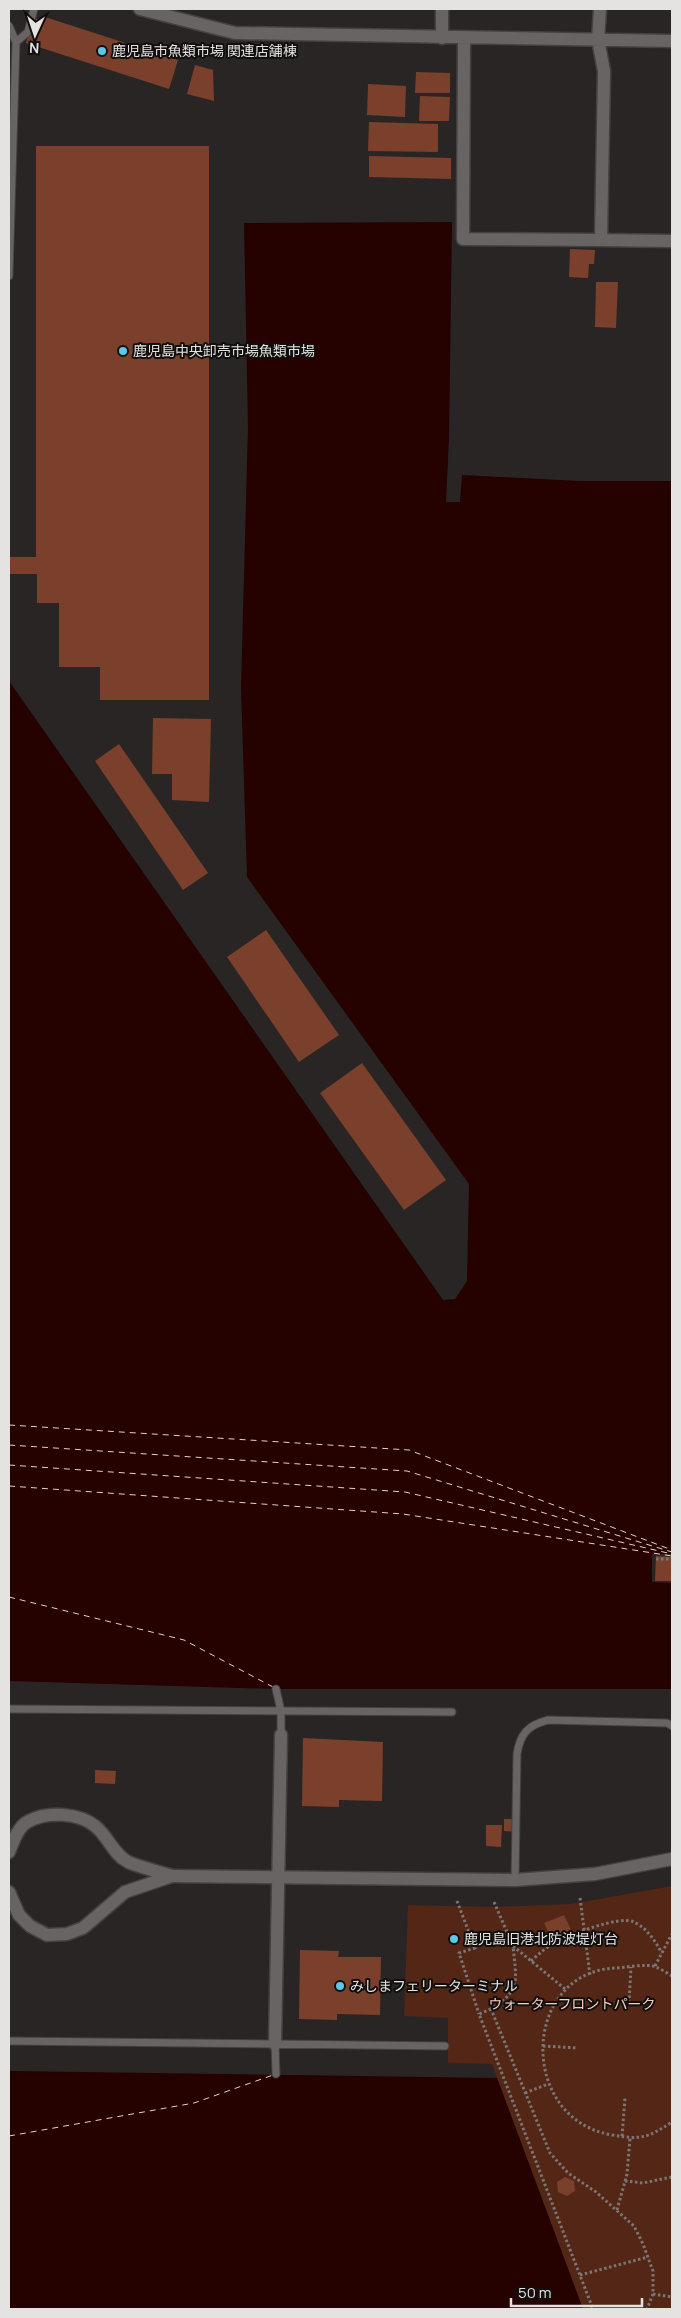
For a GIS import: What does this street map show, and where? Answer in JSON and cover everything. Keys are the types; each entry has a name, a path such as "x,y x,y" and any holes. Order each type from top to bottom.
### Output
{"street":[{"path":"140,9 235,33 672,41"},
{"path":"442,9 442,38"},
{"path":"600,9 598,40 604,72 601,240"},
{"path":"464,38 463,239 672,241"},
{"path":"275,2044 281,1735"},
{"path":"9,1852 14,1837 28,1821 46,1816 66,1816 83,1818 95,1826 107,1838 114,1850 127,1862 172,1876 515,1880 595,1874 672,1859"},
{"path":"9,1892 19,1915 30,1926 47,1935 67,1934 83,1928 125,1892 172,1876"}],"lane":[{"path":"16,42 28,32 34,9"},
{"path":"9,26 16,42 9,276"},
{"path":"276,1689 281,1711 281,1735"},
{"path":"9,1709 452,1712"},
{"path":"515,1880 517,1754 519,1740 525,1731 535,1723 548,1720 668,1723 672,1726"},
{"path":"9,2041 445,2046"},
{"path":"275,2044 276,2074"}],"path":[{"path":"656,1559 672,1559"},
{"path":"580,1898 590,1975"},
{"path":"456,1901 474,1948 459,1953 478,2014 593,2309"},
{"path":"478,2014 490,2009 510,1995 516,1980 513,1946 494,1902"},
{"path":"531,1961 544,1949 557,1942 616,1921 632,1921 648,1931 662,1953"},
{"path":"655,1966 672,1934"},
{"path":"513,1946 565,1989"},
{"path":"672,1976 655,1966 606,1969 590,1975 565,1989 548,2016 542,2055 548,2084 559,2105 578,2121 599,2133 630,2138 648,2137 672,2122"},
{"path":"629,2003 631,1967"},
{"path":"490,2009 550,2153 568,2173 617,2210 634,2226 653,2271 653,2294 647,2309"},
{"path":"543,2046 578,2048"},
{"path":"525,2093 548,2084"},
{"path":"622,2136 625,2098"},
{"path":"617,2210 628,2168 630,2138"},
{"path":"625,2181 643,2183 672,2177"},
{"path":"580,2275 648,2257"},
{"path":"653,2294 672,2297"}],"green space":[{"name":"ウォーターフロントパーク","path":"672,1886 672,2309 583,2309 492,2064 448,2063 448,2018 404,2016 408,1905 492,1907 571,1904"}],"shaded area":[{"path":"452,222 449,438 446,502 460,502 462,475 579,481 672,481 672,1554 652,1554 652,1582 672,1583 672,1689 276,1689 9,1681 9,681 443,1300 455,1299 467,1281 469,1184 247,877 241,688 248,427 244,223"},
{"path":"9,2071 497,2078 583,2309 9,2309"}],"building":[{"name":"鹿児島市魚類市場 関連店舗棟","path":"45,17 178,60 169,89 26,43 34,18 44,21"},
{"path":"195,65 213,70 214,101 187,94"},
{"path":"416,72 450,73 450,93 415,93"},
{"path":"368,84 406,86 405,117 367,115"},
{"path":"420,96 450,97 449,121 419,121"},
{"path":"369,122 438,124 438,152 368,151"},
{"name":"鹿児島中央卸売市場魚類市場","path":"36,146 209,146 209,700 100,700 100,667 59,667 59,603 37,603 37,574 9,574 9,557 36,557"},
{"path":"369,156 451,158 451,179 369,177"},
{"path":"570,249 595,250 594,264 589,264 588,278 569,277"},
{"path":"596,282 618,282 616,328 595,327"},
{"path":"153,718 211,719 209,802 172,800 172,774 152,774"},
{"path":"119,744 208,873 183,890 95,761"},
{"path":"266,930 339,1035 299,1062 227,957"},
{"path":"362,1063 446,1180 404,1210 320,1093"},
{"path":"656,1556 672,1557 672,1581 655,1581"},
{"path":"303,1738 383,1742 382,1801 339,1800 339,1807 302,1806"},
{"path":"95,1770 116,1771 115,1784 95,1783"},
{"path":"504,1819 517,1819 517,1832 504,1831"},
{"path":"486,1825 502,1825 501,1847 486,1846"},
{"path":"564,1915 571,1930 551,1938 544,1923"},
{"name":"鹿児島旧港北防波堤灯台","path":"457,1934 460,1941 452,1945 449,1937"},
{"name":"みしまフェリーターミナル","path":"300,1950 339,1951 338,1957 381,1957 380,2015 337,2014 337,2020 299,2019"},
{"path":"565,2177 574,2181 575,2191 567,2196 558,2192 557,2182"}],"ferry route":[{"path":"9,1425 409,1450 672,1550"},
{"path":"9,1445 407,1471 672,1552"},
{"path":"9,1465 405,1492 672,1554"},
{"path":"9,1486 403,1514 672,1556"},
{"path":"9,1597 184,1640 273,1687"},
{"path":"9,2136 194,2103 273,2075"}],"place":[{"name":"鹿児島市魚類市場 関連店舗棟","path":"102,51"},
{"name":"鹿児島中央卸売市場魚類市場","path":"123,351"},
{"name":"鹿児島旧港北防波堤灯台","path":"454,1939"},
{"name":"みしまフェリーターミナル","path":"340,1986"}]}
